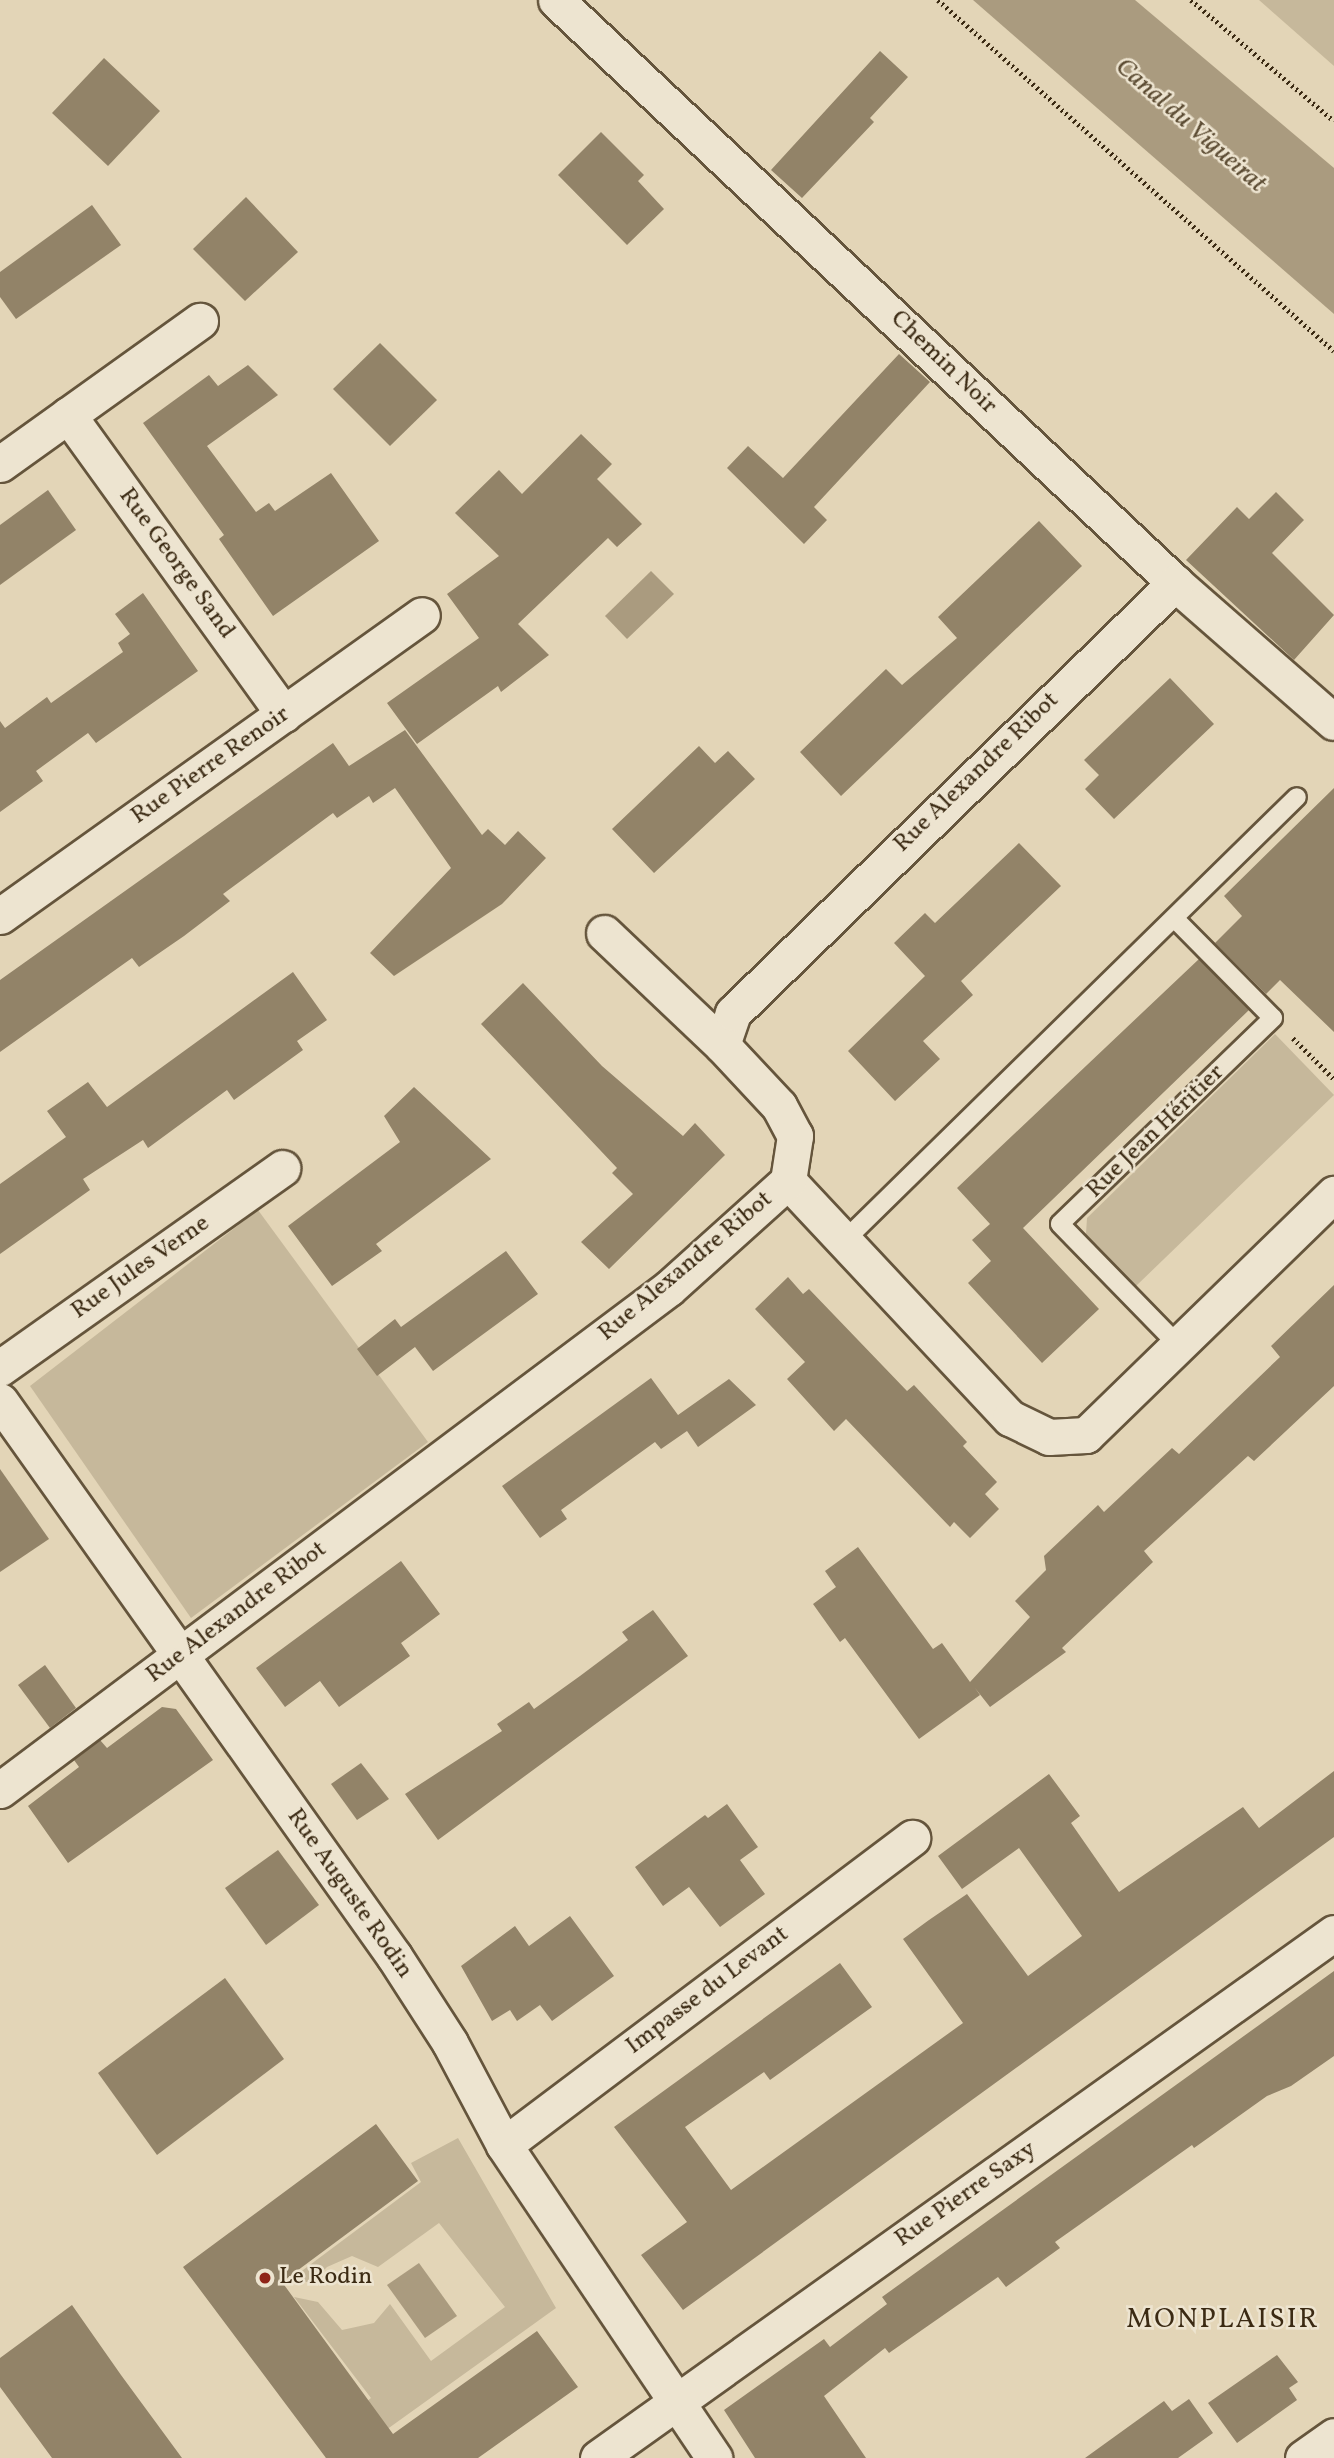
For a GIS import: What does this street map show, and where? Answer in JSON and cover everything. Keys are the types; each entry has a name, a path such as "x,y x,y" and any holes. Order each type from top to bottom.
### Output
{"street":[{"name":"Chemin Noir","path":"556,0 1175,583 1334,722"},
{"path":"0,464 200,321"},
{"name":"Rue George Sand","path":"68,415 284,714"},
{"name":"Rue Alexandre Ribot","path":"0,1790 668,1288 788,1181 795,1136 779,1106 722,1045 733,1013 1175,583"},
{"name":"Rue Pierre Renoir","path":"0,916 422,615"},
{"path":"604,933 722,1045"},
{"name":"Rue Jules Verne","path":"0,1368 282,1168"},
{"path":"788,1181 1010,1419 1049,1437 1086,1435 1334,1194"},
{"name":"Rue Auguste Rodin","path":"0,1401 11,1438 181,1654 394,1956 450,2043 504,2145 673,2403 713,2458"},
{"name":"Impasse du Levant","path":"504,2145 912,1838"},
{"name":"Rue Pierre Saxy","path":"598,2458 1334,1933"},
{"path":"1303,2458 1334,2435"}],"lane":[{"path":"844,1241 1297,797"},
{"path":"1175,919 1273,1018"},
{"name":"Rue Jean Héritier","path":"1178,1345 1060,1224 1273,1018"}],"path":[{"path":"938,0 1334,351"},
{"path":"1191,0 1334,121"},
{"path":"1273,1018 1334,1079"}],"shaded area":[{"path":"1259,0 1334,0 1334,66"},
{"path":"1275,1034 1334,1095 1136,1286 1086,1234 1087,1218"},
{"path":"258,1210 428,1442 191,1618 30,1386"},
{"path":"458,2138 556,2308 347,2458 325,2458 352,2438 341,2422 371,2398 294,2297 318,2302 342,2330 374,2323 390,2304 431,2361 505,2307 439,2223 378,2267 352,2256 327,2267 312,2283 291,2279 421,2182 411,2163"}],"water":[{"name":"Canal du Vigueirat","path":"973,0 1135,0 1334,168 1334,314"},
{"path":"651,571 674,594 627,639 605,616"},
{"path":"419,2263 457,2316 425,2338 387,2285"}],"building":[{"path":"880,51 908,77 870,118 874,122 802,198 771,170"},
{"path":"104,58 160,111 108,166 52,113"},
{"path":"601,132 644,175 638,181 664,209 627,245 558,175"},
{"path":"246,197 298,252 245,301 193,249"},
{"path":"92,205 121,245 16,319 0,297 0,272"},
{"path":"380,343 437,400 390,446 333,389"},
{"path":"899,354 930,382 814,507 827,520 804,544 727,468 748,446 783,478"},
{"path":"248,365 278,395 207,446 256,512 269,503 275,511 331,473 379,541 273,616 219,539 224,535 143,423 209,375 218,386"},
{"path":"581,434 612,464 597,479 642,524 617,547 608,538 518,624 549,655 501,692 498,686 417,744 387,703 479,638 447,594 499,556 455,513 499,470 522,494"},
{"path":"48,490 76,530 0,585 0,525"},
{"path":"1276,492 1304,520 1272,553 1334,615 1294,660 1186,560 1237,507 1249,519"},
{"path":"1039,521 1082,566 841,796 800,752 886,669 902,685 957,638 938,617"},
{"path":"143,593 198,671 96,743 88,733 36,771 43,781 0,812 0,721 5,728 47,697 51,703 123,652 118,643 130,634 115,614"},
{"path":"1170,678 1214,724 1114,819 1085,789 1099,775 1084,760"},
{"path":"405,730 482,835 488,829 505,845 518,831 546,858 502,904 394,976 370,953 451,868 395,788 373,803 369,796 337,818 333,813 223,894 230,901 184,936 139,967 132,958 0,1052 0,980 333,743 349,766"},
{"path":"699,746 715,763 728,751 755,779 654,873 612,829"},
{"path":"1334,788 1334,1032 1280,980 1266,994 1215,943 1242,916 1224,896"},
{"path":"1019,843 1061,886 961,981 973,995 923,1041 940,1059 895,1101 848,1051 925,976 894,943 925,913 935,923"},
{"path":"1199,959 1249,1010 1023,1228 1099,1309 1042,1363 968,1283 991,1261 972,1240 990,1224 957,1188"},
{"path":"293,972 327,1020 297,1041 303,1050 234,1100 227,1090 148,1148 143,1140 83,1179 90,1190 0,1254 0,1184 66,1137 47,1111 88,1082 107,1107"},
{"path":"523,983 602,1066 683,1136 695,1123 725,1155 609,1269 581,1242 633,1194 612,1173 617,1168 481,1024"},
{"path":"414,1087 491,1159 376,1244 382,1251 332,1286 288,1226 400,1142 384,1116"},
{"path":"506,1251 538,1294 433,1371 415,1347 377,1376 357,1349 395,1319 401,1327"},
{"path":"788,1277 803,1294 809,1289 907,1391 914,1385 967,1442 963,1446 997,1482 985,1494 999,1509 970,1538 954,1522 950,1527 846,1419 834,1431 787,1379 805,1362 755,1309"},
{"path":"1334,1285 1334,1386 1254,1461 1248,1456 1144,1551 1153,1562 1062,1648 1066,1652 990,1707 975,1688 980,1695 919,1739 845,1638 840,1642 813,1604 836,1587 825,1571 858,1547 933,1649 942,1643 970,1682 1030,1617 1015,1601 1046,1570 1044,1556 1098,1505 1104,1512 1172,1448 1179,1454 1280,1357 1271,1346"},
{"path":"651,1378 678,1415 729,1379 756,1405 698,1447 687,1431 661,1449 655,1442 561,1510 567,1519 540,1538 502,1486"},
{"path":"0,1469 49,1539 0,1572"},
{"path":"401,1561 440,1614 401,1643 410,1656 339,1707 320,1681 285,1707 256,1668"},
{"path":"653,1610 688,1656 438,1840 405,1794 502,1731 497,1724 529,1702 534,1709 580,1676 628,1640 622,1632"},
{"path":"45,1665 76,1708 50,1728 18,1685"},
{"path":"162,1707 176,1709 213,1760 68,1863 28,1806 79,1767 74,1760 100,1740 107,1748"},
{"path":"361,1763 389,1799 357,1820 331,1784"},
{"path":"1334,1771 1334,1837 683,2310 641,2255 687,2222 614,2127 840,1963 872,2007 770,2080 764,2072 685,2127 731,2190 963,2023 903,1939 929,1920 967,1894 1028,1976 1082,1936 1019,1848 962,1889 938,1856 1049,1774 1080,1816 1071,1823 1119,1892 1243,1807 1259,1828"},
{"path":"727,1804 758,1847 740,1860 765,1894 720,1927 689,1887 663,1906 635,1867 705,1815 708,1818"},
{"path":"278,1850 319,1905 266,1945 225,1888"},
{"path":"570,1916 614,1976 552,2021 540,2005 517,2021 510,2010 492,2021 461,1966 515,1926 529,1946"},
{"path":"1334,1971 1334,2056 1291,2086 1267,2096 1194,2148 1192,2145 1055,2242 1060,2248 1006,2287 998,2277 889,2353 885,2348 824,2396 866,2458 755,2458 724,2410 824,2339 830,2347 887,2304 882,2297"},
{"path":"225,1978 284,2059 157,2155 98,2073"},
{"path":"376,2124 418,2181 282,2282 393,2434 537,2331 578,2387 478,2458 326,2458 183,2267"},
{"path":"72,2305 182,2458 52,2458 0,2387 0,2358"},
{"path":"1277,2355 1298,2382 1289,2388 1297,2400 1237,2443 1208,2403"},
{"path":"1189,2399 1213,2433 1178,2458 1085,2458 1164,2401 1172,2411"}],"place":[{"name":"Le Rodin","path":"265,2278"}],"district":[{"name":"MONPLAISIR","path":"1223,2320"}]}
